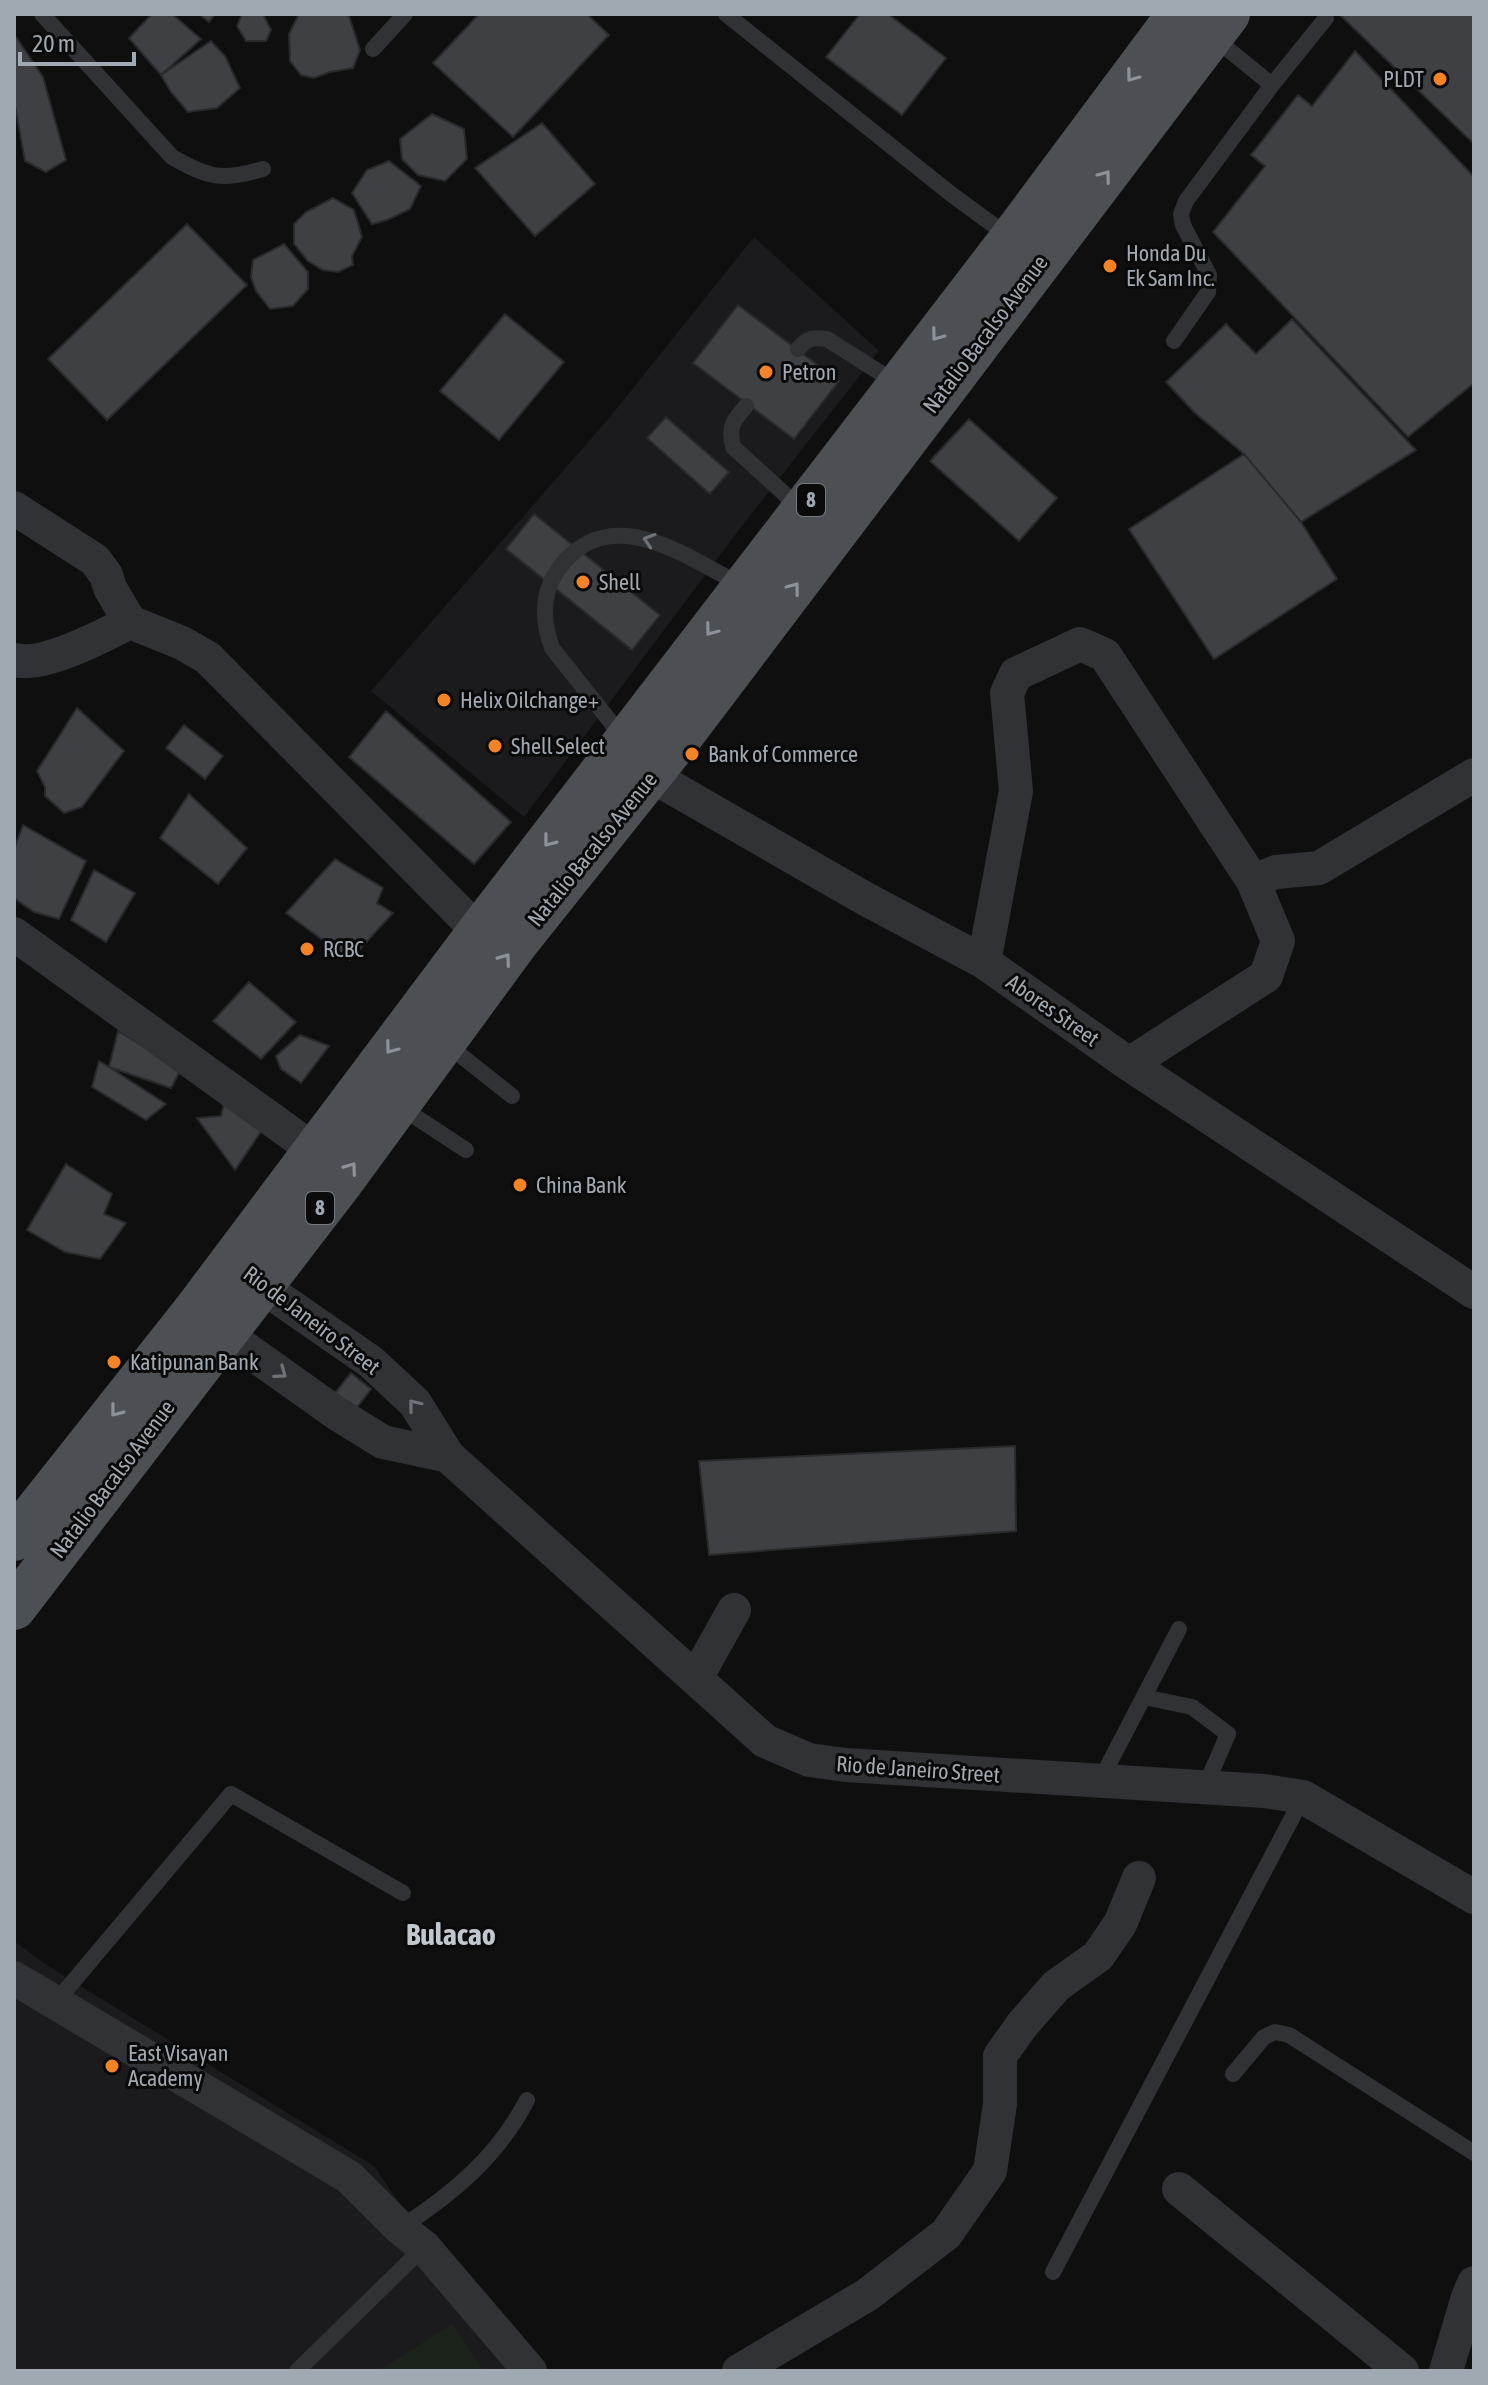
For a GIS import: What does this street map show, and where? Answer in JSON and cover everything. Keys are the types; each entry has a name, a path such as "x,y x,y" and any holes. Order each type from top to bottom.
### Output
{"main road":[{"name":"Natalio Bacalso Avenue","path":"247,1273 314,1150 479,932 631,757 1206,21"},
{"name":"Natalio Bacalso Avenue","path":"14,1608 209,1322 247,1273 342,1181 517,942 631,757 744,586 899,385 1026,250"},
{"name":"Natalio Bacalso Avenue","path":"14,1539 209,1322"}],"street":[{"path":"14,508 95,560 130,622 182,643 208,658 479,932"},
{"path":"14,660 24,663 85,646 130,622"},
{"path":"984,962 1016,791 1007,693 1016,674 1080,644 1105,655 1253,881 1278,941 1266,976 1129,1064"},
{"name":"Abores Street","path":"631,757 864,898 984,962 1129,1064 1474,1292"},
{"path":"1253,881 1276,872 1319,868 1474,775"},
{"path":"14,934 314,1150"},
{"name":"Rio de Janeiro Street","path":"247,1273 371,1362 415,1403 448,1456 765,1741 809,1760 846,1765 1264,1791 1303,1797 1474,1897"},
{"name":"Rio de Janeiro Street","path":"209,1322 336,1413 383,1442 448,1456"},
{"path":"696,1678 734,1610"},
{"path":"739,2371 867,2295 946,2234 990,2171 1000,2104 1000,2056 1056,1986 1098,1956 1120,1924 1139,1878"},
{"path":"14,1978 349,2177 412,2238 530,2371"},
{"path":"1179,2189 1402,2371"},
{"path":"1446,2371 1474,2283"}],"lane":[{"path":"42,14 172,157 196,171 213,176 239,176 263,169"},
{"path":"373,49 405,14"},
{"path":"726,14 1026,250"},
{"path":"1174,341 1208,292 1209,284 1209,275 1183,225 1181,214 1186,201 1326,18"},
{"path":"1206,21 1272,85"},
{"path":"798,349 806,340 827,339 899,385"},
{"path":"746,406 734,419 730,433 733,447 803,511"},
{"path":"631,757 552,648 544,613 546,594 553,577 564,561 596,539 635,535 655,540 744,586"},
{"path":"444,1042 512,1096"},
{"path":"397,1105 466,1150"},
{"path":"1100,1781 1179,1629"},
{"path":"1144,1697 1192,1707 1228,1734 1205,1787"},
{"path":"55,2003 231,1794 403,1893"},
{"path":"1053,2272 1303,1797"},
{"path":"1233,2074 1264,2037 1275,2032 1289,2035 1474,2153"},
{"path":"297,2371 440,2202 485,2162 514,2126 527,2100"}],"shaded area":[{"path":"754,237 879,351 735,535 524,817 371,691 610,417"},
{"name":"East Visayan Academy","path":"14,1941 48,1966 374,2166 516,2371 14,2371"},
{"path":"452,2324 483,2371 378,2371"}],"building":[{"path":"152,14 172,14 201,39 161,75 129,38"},
{"path":"199,14 215,14 209,22"},
{"path":"242,14 263,14 271,30 266,41 246,41 237,26"},
{"path":"299,14 349,16 360,50 353,68 314,78 301,75 290,61 289,34"},
{"path":"479,14 587,14 609,35 513,137 433,63"},
{"path":"860,14 888,14 946,58 902,115 826,57"},
{"name":"PLDT","path":"1339,14 1474,14 1474,144"},
{"path":"14,34 43,77 66,160 46,172 25,161 14,100"},
{"path":"211,41 225,56 240,88 217,108 188,112 161,75"},
{"path":"1355,51 1474,177 1474,383 1408,437 1213,232 1265,166 1251,155 1298,95 1312,106"},
{"path":"432,114 464,129 467,159 445,181 418,175 402,159 400,139"},
{"path":"542,123 595,184 535,236 475,168"},
{"path":"389,161 421,186 410,209 372,224 352,193 367,170"},
{"path":"333,198 354,210 362,237 352,256 353,265 338,272 323,270 308,261 294,244 294,224 306,212"},
{"path":"187,224 247,285 107,420 48,359"},
{"path":"284,244 308,272 308,289 293,306 270,309 256,291 251,277 253,260"},
{"name":"Petron","path":"738,305 839,381 794,439 693,363"},
{"path":"505,314 564,362 499,440 440,391"},
{"path":"1292,319 1416,450 1301,522 1244,454 1195,413 1166,382 1226,324 1256,354"},
{"path":"666,417 729,472 710,494 647,438"},
{"path":"969,419 1057,498 1019,541 930,461"},
{"path":"1244,454 1301,522 1337,579 1214,659 1129,529"},
{"name":"Shell","path":"534,514 660,615 632,650 506,549"},
{"path":"77,708 124,751 82,807 64,813 45,796 45,787 37,771"},
{"path":"386,711 511,822 474,864 349,757"},
{"path":"184,725 223,756 205,779 166,748"},
{"path":"189,794 247,848 218,884 160,838"},
{"path":"23,825 86,861 59,919 34,912 14,898 14,850"},
{"path":"335,859 383,888 377,903 393,913 350,960 286,913"},
{"path":"94,870 135,893 106,942 71,920"},
{"path":"249,982 296,1022 261,1059 213,1021"},
{"path":"118,1031 181,1069 171,1088 109,1067"},
{"path":"300,1035 329,1046 301,1083 281,1069 276,1056"},
{"path":"99,1061 166,1104 146,1120 92,1087"},
{"path":"224,1103 264,1127 235,1170 197,1118 221,1116"},
{"path":"66,1164 112,1194 104,1214 126,1223 100,1259 65,1252 27,1230"},
{"path":"351,1373 371,1389 355,1410 334,1394"},
{"path":"1015,1446 1016,1531 709,1555 699,1461"}],"place":[{"name":"PLDT","path":"1440,79"},
{"name":"Honda Du Ek Sam Inc.","path":"1110,266"},
{"name":"Petron","path":"766,372"},
{"name":"Shell","path":"583,582"},
{"name":"Helix Oilchange+","path":"444,700"},
{"name":"Shell Select","path":"495,746"},
{"name":"Bank of Commerce","path":"692,754"},
{"name":"RCBC","path":"307,949"},
{"name":"China Bank","path":"520,1185"},
{"name":"Katipunan Bank","path":"114,1362"},
{"name":"East Visayan Academy","path":"112,2066"}],"district":[{"name":"Bulacao","path":"451,1935"}]}
